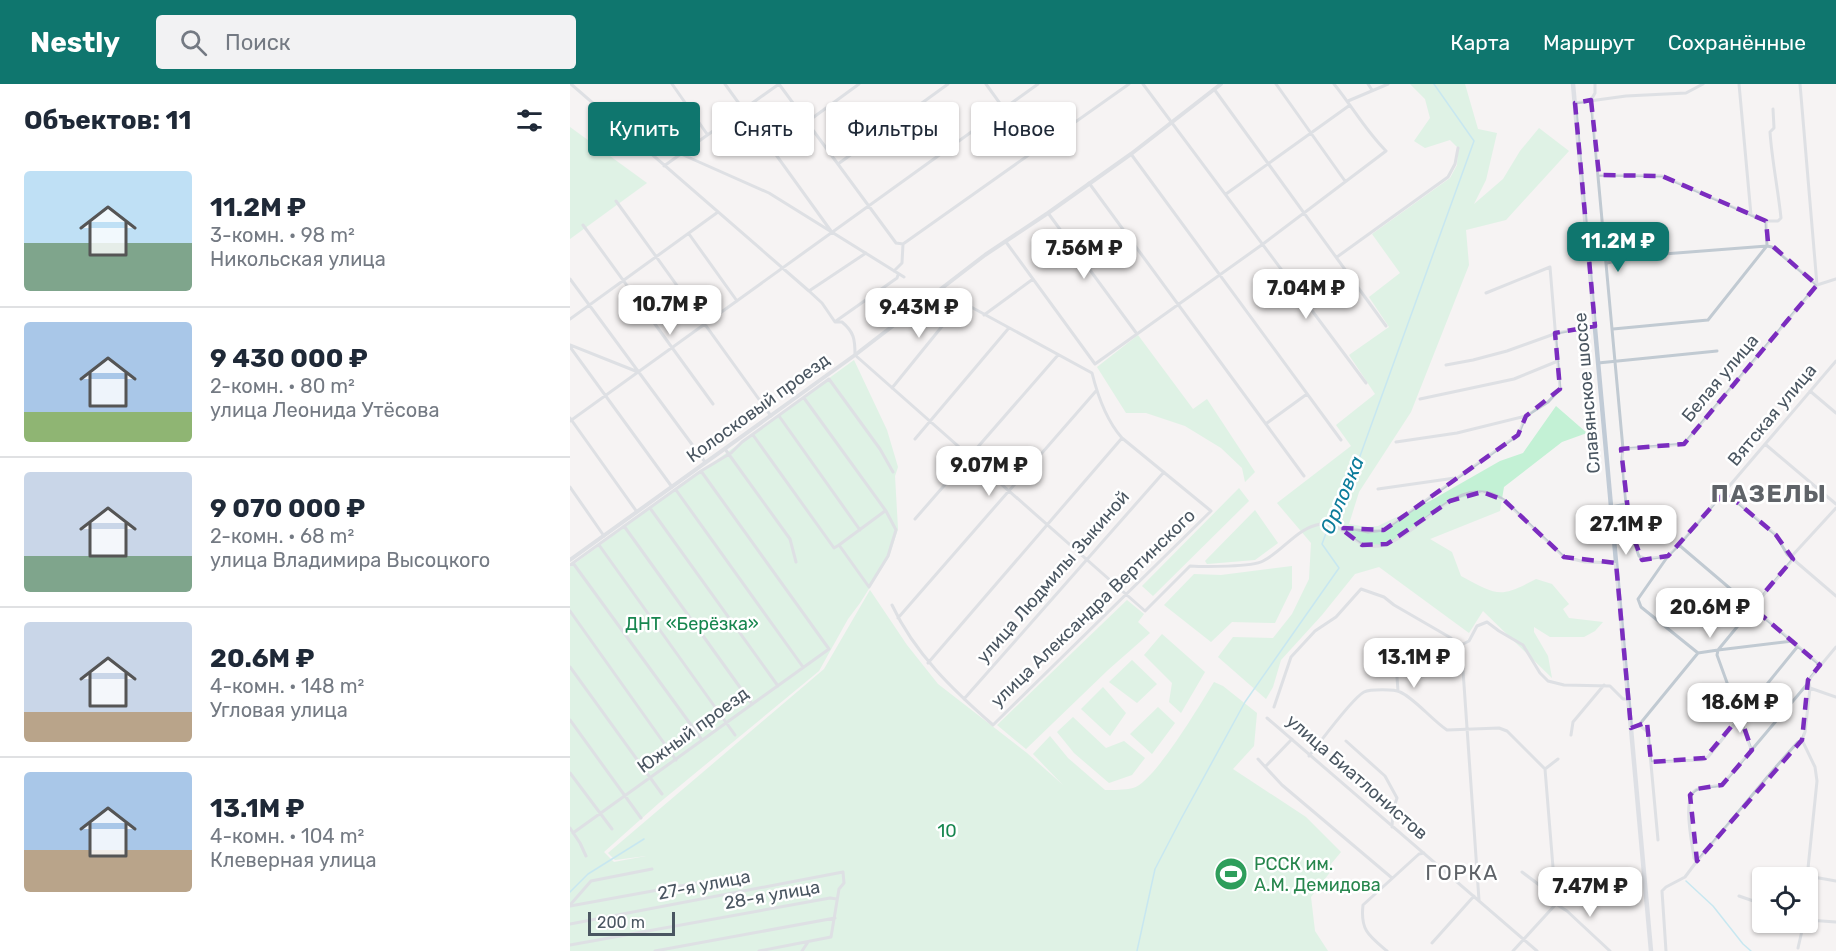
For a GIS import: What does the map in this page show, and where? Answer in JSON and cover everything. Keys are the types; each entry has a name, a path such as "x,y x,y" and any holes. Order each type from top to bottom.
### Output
{"main road":[{"name":"Славянское шоссе","path":"1573,84 1651,951"}],"street":[{"path":"571,84 809,291 822,303 835,322"},
{"path":"672,84 707,135"},
{"path":"725,84 737,102"},
{"path":"754,102 779,84 792,102"},
{"path":"814,117 859,84"},
{"path":"838,164 948,84"},
{"path":"986,84 1000,102"},
{"path":"1012,102 1038,84"},
{"path":"1076,122 1129,84"},
{"path":"1143,84 1366,383"},
{"name":"Колосковый проезд","path":"571,561 637,512 674,489 705,462 726,451 985,255 1131,154 1221,84"},
{"path":"1276,84 1345,181"},
{"path":"1006,242 1095,364 1263,244 1386,151 1371,136 1334,84"},
{"path":"1368,84 1372,90"},
{"path":"1226,194 1349,103 1388,84"},
{"path":"1595,84 1595,93 1591,100 1616,362 1626,504 1631,534 1639,556 1646,559 1668,556"},
{"path":"1575,102 1686,93 1703,84"},
{"path":"1739,84 1751,215"},
{"path":"1800,84 1817,285"},
{"path":"1214,89 1386,326"},
{"path":"1599,175 1662,176 1766,221 1778,221 1781,218 1770,132 1774,128 1773,109"},
{"path":"814,131 896,243 903,244 1029,156"},
{"path":"700,140 712,132"},
{"path":"637,512 570,420 971,132"},
{"path":"1337,257 1448,177 1455,164 1458,148"},
{"path":"1131,154 1341,440"},
{"path":"664,166 678,156"},
{"path":"686,156 769,193 904,277"},
{"path":"776,156 832,233"},
{"path":"1089,183 1304,476"},
{"path":"616,201 771,416"},
{"path":"570,318 718,212"},
{"path":"1048,213 1137,334"},
{"path":"1613,329 1708,320 1767,246 1766,221"},
{"path":"583,225 713,404"},
{"path":"689,233 736,301"},
{"path":"894,271 902,263 903,244"},
{"path":"1607,263 1638,256 1767,246 1772,247 1817,285"},
{"path":"809,291 866,253"},
{"path":"1396,442 1457,433 1526,416 1548,402 1560,389 1550,267 1486,293"},
{"path":"835,322 897,278 898,275"},
{"path":"570,279 705,462"},
{"path":"984,315 1033,279"},
{"path":"1817,285 1836,279"},
{"name":"Белая улица","path":"1623,449 1684,444 1817,285"},
{"path":"940,290 1092,373 1096,391 1111,425 1122,438 1164,472"},
{"path":"892,388 962,303"},
{"path":"835,322 842,322 852,332 855,339 855,355 1145,611 1190,566 1262,562 1311,526 1325,524 1368,532 1384,530 1518,435 1526,416"},
{"path":"1446,365 1507,351 1556,333 1595,327"},
{"path":"915,439 1008,329"},
{"path":"570,346 639,372"},
{"path":"570,346 803,667"},
{"path":"1598,363 1717,351"},
{"path":"915,519 1058,355"},
{"path":"1420,399 1514,379 1558,361"},
{"name":"Вятская улица","path":"1698,653 1641,607 1638,599 1668,556 1836,361"},
{"path":"726,451 732,453 742,442 830,379 880,449 893,472"},
{"path":"898,618 1096,391"},
{"path":"1810,391 1836,413"},
{"path":"1267,423 1307,393"},
{"path":"804,398 885,511 896,530 888,556 869,587 838,545"},
{"path":"779,416 860,530"},
{"path":"753,435 834,548 885,511"},
{"path":"928,663 1122,438"},
{"path":"1752,750 1717,655 1718,650 1836,506 1765,444"},
{"path":"702,740 571,561 599,545 726,451"},
{"path":"726,451 790,539 796,562"},
{"name":"Южный проезд","path":"573,833 829,649 701,471"},
{"name":"улица Александра Вертинского","path":"963,699 993,725 1212,511 1164,472"},
{"name":"улица Людмилы Зыкиной","path":"963,699 1164,472"},
{"path":"1378,489 1457,478"},
{"path":"570,487 604,536"},
{"path":"1340,528 1362,545 1387,544 1450,501 1465,494 1482,492 1504,500 1564,557 1585,562 1616,563"},
{"path":"1725,492 1776,535 1792,558 1836,596"},
{"path":"1611,507 1626,504"},
{"path":"650,508 777,686"},
{"path":"624,526 752,704"},
{"path":"599,545 735,735"},
{"path":"1679,545 1821,665"},
{"path":"1274,707 1291,657 1315,631 1336,617 1361,589 1384,597 1451,638 1462,656 1479,900"},
{"path":"892,605 928,663 963,699"},
{"path":"570,611 676,760"},
{"path":"1457,647 1469,641 1477,627 1487,622 1523,645 1540,673 1548,681 1564,685 1604,685 1613,688 1623,699 1629,699"},
{"path":"1631,728 1639,725 1698,653 1793,641"},
{"path":"1651,762 1705,758 1798,646"},
{"path":"1697,861 1694,858 1690,829 1688,802 1690,795 1696,789 1722,785 1836,647"},
{"path":"1372,656 1389,655 1396,663 1398,691"},
{"path":"570,667 662,794"},
{"path":"1666,951 1662,891 1685,877 1771,771 1802,740 1805,732 1809,682"},
{"path":"1571,735 1573,722 1604,685"},
{"path":"1810,688 1836,697"},
{"path":"1309,756 1364,692 1398,691 1447,730 1503,729 1545,769 1556,904 1567,911 1610,951"},
{"name":"улица Биатлонистов","path":"1267,718 1537,951"},
{"path":"570,720 641,818"},
{"path":"1639,725 1648,732 1658,840"},
{"path":"1266,766 1292,739"},
{"path":"1802,740 1816,772 1809,867"},
{"path":"1346,741 1388,778 1397,798 1393,810 1392,827"},
{"path":"1258,759 1282,785 1392,878"},
{"path":"1545,769 1558,759"},
{"path":"570,773 612,829"},
{"path":"570,828 586,856"},
{"path":"1387,951 1366,933 1362,908 1367,900 1419,854 1424,853"},
{"path":"570,906 591,881 652,869"},
{"name":"27-я улица","path":"570,924 843,872 844,883 839,889 837,899"},
{"path":"1522,872 1554,896"},
{"path":"1818,878 1836,881"},
{"path":"570,906 713,880"},
{"path":"1432,943 1474,896"},
{"path":"1739,896 1752,901"},
{"name":"28-я улица","path":"570,945 830,898 837,899"},
{"path":"759,951 831,937 837,899"},
{"path":"1513,951 1556,904"},
{"path":"655,951 835,918"},
{"path":"1818,921 1836,922"},
{"path":"1798,948 1801,933"},
{"path":"802,951 809,941"}],"highlighted area":[{"path":"1591,100 1599,175 1662,176 1766,221 1768,242 1817,285 1684,444 1621,449 1630,528 1642,560 1668,556 1725,492 1776,535 1793,559 1752,607 1820,665 1808,680 1802,740 1697,861 1690,795 1696,789 1722,785 1752,750 1740,716 1705,758 1651,762 1647,722 1631,728 1616,563 1564,557 1504,500 1482,492 1450,501 1387,544 1362,545 1340,528 1384,530 1518,435 1526,416 1560,389 1555,333 1595,326 1575,103"}],"green space":[{"path":"1410,84 1465,84 1478,129 1497,133 1486,180 1474,204 1503,179 1520,151 1539,128 1569,151 1506,220 1466,230 1469,265 1411,412 1359,492 1349,524 1378,526 1430,501 1500,461 1523,453 1556,406 1587,433 1562,442 1504,487 1500,511 1430,539 1452,552 1461,576 1491,591 1514,590 1536,579 1552,584 1569,604 1563,609 1569,618 1603,622 1595,631 1584,637 1550,637 1534,627 1534,632 1548,656 1552,678 1483,611 1469,633 1379,567 1355,574 1281,660 1273,687 1266,699 1218,657 1233,637 1273,638 1292,614 1309,579 1311,543 1277,503 1351,446 1336,425 1375,394 1349,355 1389,327 1369,297 1400,273 1372,234 1450,178 1457,165 1458,148 1450,140 1425,148 1414,141 1430,118 1425,99"},
{"path":"570,127 588,140 588,156 610,156 647,183 570,239"},
{"path":"1138,335 1193,409 1207,399 1255,472 1245,482 1242,468 1221,448 1185,426 1146,413 1126,413 1097,367"},
{"path":"854,360 887,430 898,467 895,476 898,529 889,557 848,619 819,671 659,803 604,852 614,862 646,856 615,860 608,853 824,669 870,590 907,645 938,684 1027,753 1063,785 1033,754 1050,736 1068,758 1105,790 1133,788 1142,783 1164,758 1214,682 1223,686 1257,713 1254,746 1233,769 1306,817 1341,852 1331,864 1331,871 1311,897 1315,931 1328,951 570,951 570,567"},
{"path":"1239,488 1249,501 1153,596 1142,586"},
{"path":"1255,510 1278,543 1255,560 1207,564 1205,561"},
{"path":"1292,566 1292,588 1275,623 1232,622 1211,642 1164,605 1194,574 1221,575"},
{"path":"1127,600 1144,614 1138,622 1150,633 1026,749 997,725"},
{"path":"1162,634 1205,672 1181,713 1169,702 1172,683 1144,655"},
{"path":"1132,660 1157,684 1137,703 1109,682"},
{"path":"1103,687 1126,713 1110,736 1081,709"},
{"path":"1158,707 1175,723 1152,754 1130,734"},
{"path":"1073,717 1106,748 1124,741 1145,758 1132,775 1109,783 1074,753 1057,732"}],"waterway":[{"name":"Орловка","path":"1137,951 1155,869 1181,819 1245,702 1339,568 1322,544 1340,496 1351,481 1474,141 1434,84"},
{"path":"570,892 588,874 644,839"},
{"path":"1686,881 1713,906 1751,951"}],"place":[{"name":"РССК им. А.М. Демидова","path":"1231,874"}],"district":[{"name":"ПАЗЕЛЫ","path":"1769,494"},
{"name":"ГОРКА","path":"1462,873"}],"park label":[{"name":"ДНТ «Берёзка»","path":"692,624"},
{"name":"10","path":"947,831"}]}
